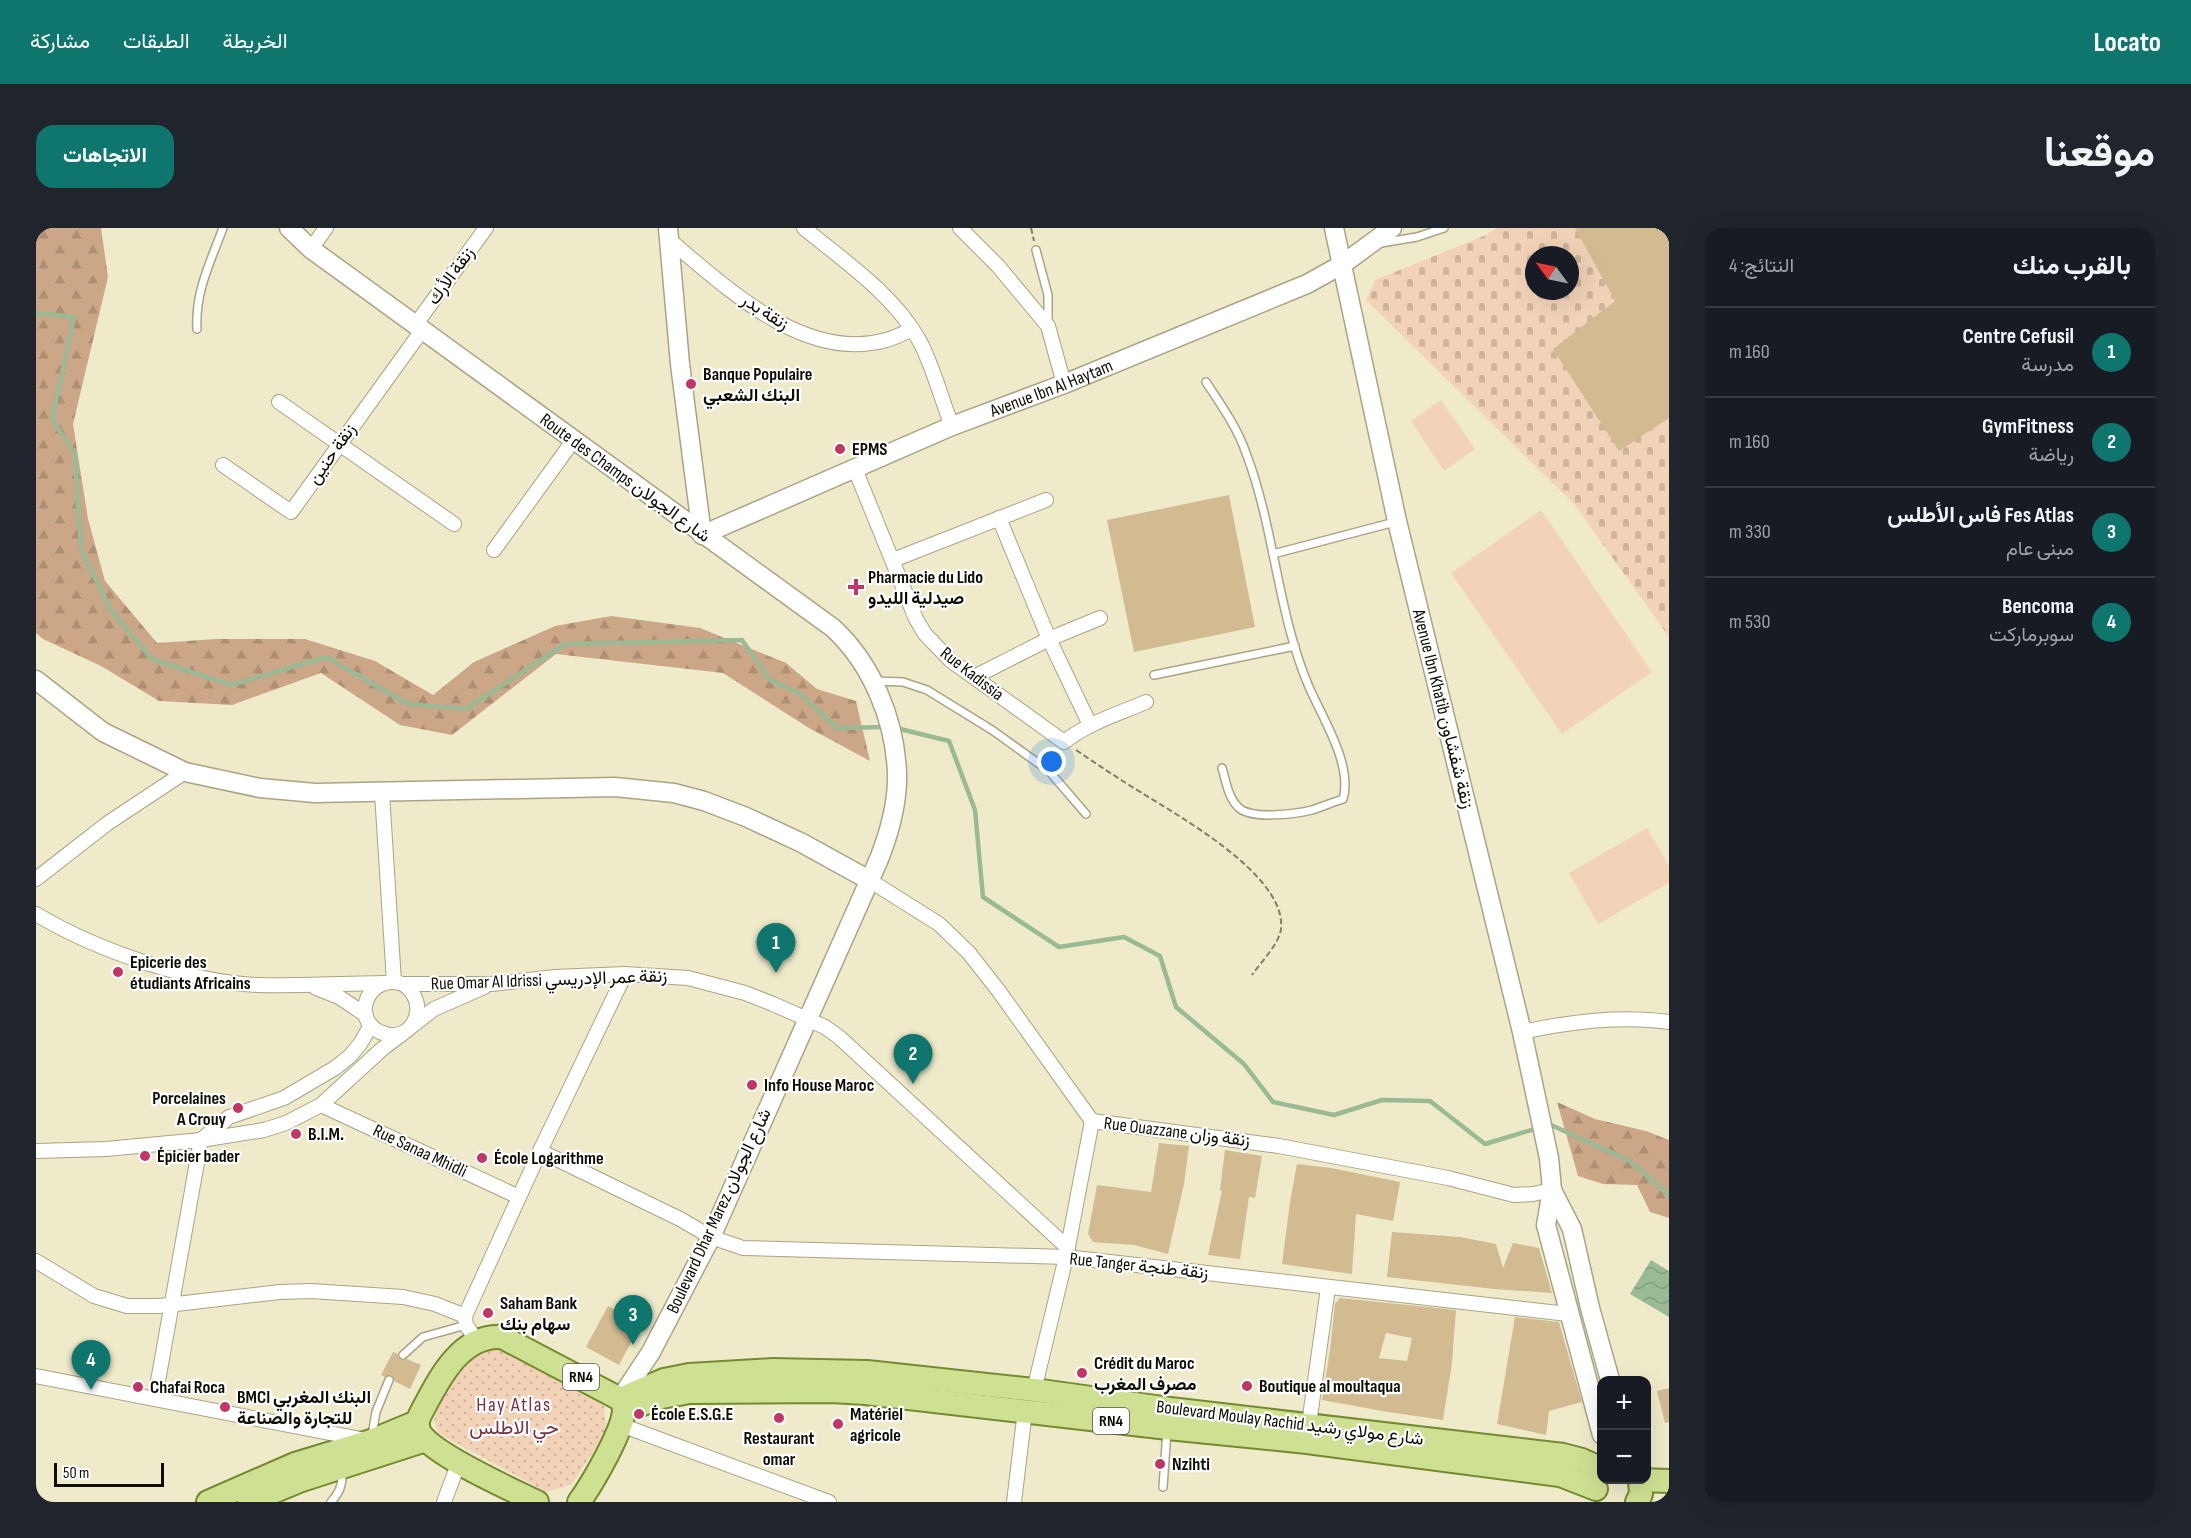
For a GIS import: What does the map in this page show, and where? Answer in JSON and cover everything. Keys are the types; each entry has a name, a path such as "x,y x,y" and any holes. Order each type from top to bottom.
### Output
{"main road":[{"name":"RN4","path":"469,1328 488,1337 502,1337 622,1410"},
{"path":"422,1431 431,1395 453,1361 469,1328"},
{"name":"Boulevard Moulay Rachid شارع مولاي رشيد","path":"622,1410 664,1380 688,1375 773,1370 867,1372 1034,1390 1170,1409 1563,1455 1582,1460 1597,1479"},
{"name":"Boulevard Moulay Rachid شارع مولاي رشيد","path":"622,1410 690,1392 819,1391 921,1398 1168,1428 1307,1442 1560,1475 1597,1482"},
{"path":"579,1502 591,1484 622,1410"},
{"path":"208,1502 295,1464 371,1441 422,1431"},
{"path":"422,1431 459,1462 537,1502"},
{"path":"249,1502 279,1495 422,1431"},
{"path":"1651,1480 1669,1481"},
{"path":"1637,1502 1641,1494 1640,1484"}],"street":[{"name":"Route des Champs شارع الجولان","path":"289,228 311,249 833,628 848,642 860,657 876,687 888,724 897,773 894,810 889,834 869,880"},
{"path":"311,249 326,228"},
{"name":"زنقة الأرك","path":"420,326 486,228"},
{"path":"804,228 879,292 912,329 920,342 952,426"},
{"path":"960,228 998,266 1048,326 1064,384"},
{"name":"Avenue Ibn Khatib زنقة شفشاون","path":"1335,228 1397,521 1522,1032 1549,1158 1552,1190 1546,1225 1601,1430"},
{"name":"Avenue Ibn Al Haytam","path":"702,535 952,426 1064,384 1307,284 1343,264 1392,228"},
{"path":"668,233 680,364 702,535"},
{"name":"زنقة بدر","path":"668,233 723,285 786,327 817,338 866,344 888,340 912,329"},
{"name":"زنقة حنين","path":"223,465 291,512 420,326"},
{"path":"279,402 454,524"},
{"path":"494,550 573,441"},
{"name":"Rue Kadissia","path":"855,469 925,634 950,660 1064,742"},
{"path":"893,560 1046,500"},
{"path":"999,518 1049,639 1090,725"},
{"path":"974,677 1049,639 1100,618"},
{"path":"36,680 103,732 185,772 260,788 315,793 615,788 674,793 704,801 746,817 802,843 869,880"},
{"path":"1064,742 1090,725 1146,702"},
{"path":"36,879 108,823 185,772"},
{"path":"382,793 394,983"},
{"name":"Boulevard Dhar Marez شارع الجولان","path":"622,1410 711,1237 869,880"},
{"name":"Rue Ouazzane زنقة وزان","path":"869,880 939,924 969,953 1092,1121 1279,1146 1448,1178 1514,1195 1552,1190"},
{"name":"Rue Omar Al Idrissi زنقة عمر الإدريسي","path":"36,914 108,948 182,973 256,985 492,984 555,977 625,974 688,978 716,984 807,1019 825,1028 853,1049 1067,1253"},
{"path":"36,1261 77,1287 112,1302 128,1306 172,1305 280,1292 311,1291 403,1297 435,1304 469,1328 519,1197 625,974"},
{"path":"155,1398 201,1140 229,1117 284,1098 335,1068 350,1056 360,1044 368,1020 365,1006 371,992 394,983 410,989 418,1003 418,1011 408,1029 399,1034 387,1035 368,1020 339,996 303,984"},
{"path":"36,1151 106,1149 201,1140 264,1130 286,1123 321,1106 382,1049 434,1009 492,984"},
{"path":"1522,1032 1583,1022 1640,1019 1669,1022"},
{"name":"Rue Sanaa Mhidli","path":"321,1106 519,1197"},
{"path":"1034,1390 1067,1253 1092,1121"},
{"name":"Rue Tanger زنقة طنجة","path":"540,1152 711,1237 729,1244 761,1250 1067,1253 1328,1288 1568,1314"},
{"name":"Avenue Ibn Khatib زنقة شفشاون","path":"1552,1190 1572,1228 1590,1308 1609,1376"},
{"path":"1309,1424 1328,1288"},
{"path":"36,1376 371,1441"},
{"path":"622,1410 829,1502"},
{"path":"1014,1502 1025,1411"},
{"path":"444,1502 459,1462"}],"lane":[{"path":"197,329 196,309 200,290 223,228"},
{"path":"1370,245 1417,237 1444,228"},
{"path":"1036,250 1048,296 1048,326"},
{"path":"1206,382 1231,421 1246,451 1256,482 1295,646 1310,689 1332,733 1340,758 1345,783 1343,799 1311,811 1261,815 1247,813 1238,807 1228,789 1222,768"},
{"path":"1273,554 1397,521"},
{"path":"1154,675 1295,646"},
{"path":"876,687 903,682 927,690 992,730 1049,771 1086,814"},
{"path":"403,1355 423,1337 469,1328"},
{"path":"371,1441 376,1412 389,1380"},
{"path":"1163,1487 1168,1428"},
{"path":"332,1502 343,1483 342,1467"}],"path":[{"path":"1064,742 1212,837 1249,868 1266,887 1276,903 1281,918 1281,931 1274,945 1252,975"}],"green space":[{"path":"36,228 101,228 108,277 73,424 88,519 105,581 157,643 216,639 305,639 375,661 433,695 474,662 555,626 611,616 700,628 786,663 817,689 856,701 870,761 809,728 723,673 556,654 452,735 400,725 321,673 232,705 159,701 101,666 43,639 36,633"},
{"path":"1497,228 1669,228 1669,637 1575,505 1366,300 1375,280 1486,235"},
{"path":"1441,400 1475,449 1444,471 1411,421"},
{"path":"1541,510 1652,672 1562,734 1451,573"},
{"path":"1647,828 1669,866 1669,883 1598,924 1569,873"},
{"path":"1557,1102 1595,1119 1646,1131 1669,1140 1669,1218 1650,1212 1637,1185 1603,1184 1578,1176"},
{"path":"494,1346 604,1406 606,1432 572,1484 547,1492 439,1434 434,1420 440,1401 467,1357"}],"water":[{"path":"1651,1260 1669,1271 1669,1317 1630,1294"}],"building":[{"path":"1575,228 1669,228 1669,418 1619,451 1553,349 1615,301"},
{"path":"1229,495 1255,627 1134,652 1107,520"},
{"path":"1159,1143 1189,1146 1184,1184 1168,1254 1134,1245 1093,1242 1088,1234 1097,1185 1151,1192"},
{"path":"1225,1150 1262,1156 1255,1198 1249,1197 1240,1259 1208,1255 1222,1191 1220,1190"},
{"path":"1297,1164 1331,1168 1400,1182 1393,1221 1356,1214 1352,1274 1282,1264"},
{"path":"1392,1232 1460,1237 1496,1244 1503,1268 1513,1243 1539,1248 1552,1293 1387,1277"},
{"path":"1340,1298 1456,1310 1452,1363 1443,1420 1322,1400 1335,1304","holes":["1386,1333 1412,1338 1407,1361 1379,1358"]},
{"path":"608,1306 641,1324 619,1365 586,1347"},
{"path":"1515,1317 1559,1322 1582,1402 1549,1411 1546,1435 1497,1424"},
{"path":"393,1352 398,1354 401,1360 407,1359 421,1365 410,1389 394,1381 392,1375 385,1377 381,1375"},
{"path":"1669,1388 1669,1422 1665,1423 1657,1391"}],"waterway":[{"path":"36,313 74,317 52,419 75,455 81,549 110,609 152,659 231,685 326,657 408,704 466,709 565,644 742,640 770,680 800,694 837,728 885,727"},
{"path":"896,728 949,741 975,810 983,897 1059,947 1124,937 1160,956 1176,1007 1244,1064 1273,1102 1334,1115 1382,1100 1430,1101 1485,1144 1538,1128"},
{"path":"1546,1126 1551,1125 1630,1161 1669,1195"}],"place":[{"name":"Banque Populaire البنك الشعبي","path":"691,384"},
{"name":"EPMS","path":"840,449"},
{"name":"Pharmacie du Lido صيدلية الليدو","path":"856,587"},
{"name":"Epicerie des étudiants Africains","path":"118,972"},
{"name":"Centre Cefusil","path":"776,973"},
{"name":"GymFitness","path":"913,1084"},
{"name":"Info House Maroc","path":"752,1085"},
{"name":"Porcelaines A Crouy","path":"238,1108"},
{"name":"B.I.M.","path":"296,1134"},
{"name":"Épicier bader","path":"145,1156"},
{"name":"École Logarithme","path":"482,1158"},
{"name":"Saham Bank سهام بنك","path":"488,1313"},
{"name":"Fes Atlas فاس الأطلس","path":"633,1345"},
{"name":"Crédit du Maroc مصرف المغرب","path":"1082,1373"},
{"name":"Boutique al moultaqua","path":"1247,1386"},
{"name":"Chafai Roca","path":"138,1387"},
{"name":"Bencoma","path":"91,1390"},
{"name":"BMCI البنك المغربي للتجارة والصناعة","path":"225,1407"},
{"name":"École E.S.G.E","path":"639,1414"},
{"name":"Restaurant omar","path":"779,1418"},
{"name":"Matériel agricole","path":"838,1424"},
{"name":"Nzihti","path":"1160,1464"}],"district":[{"name":"Hay Atlas حي الاطلس","path":"514,1416"}]}
